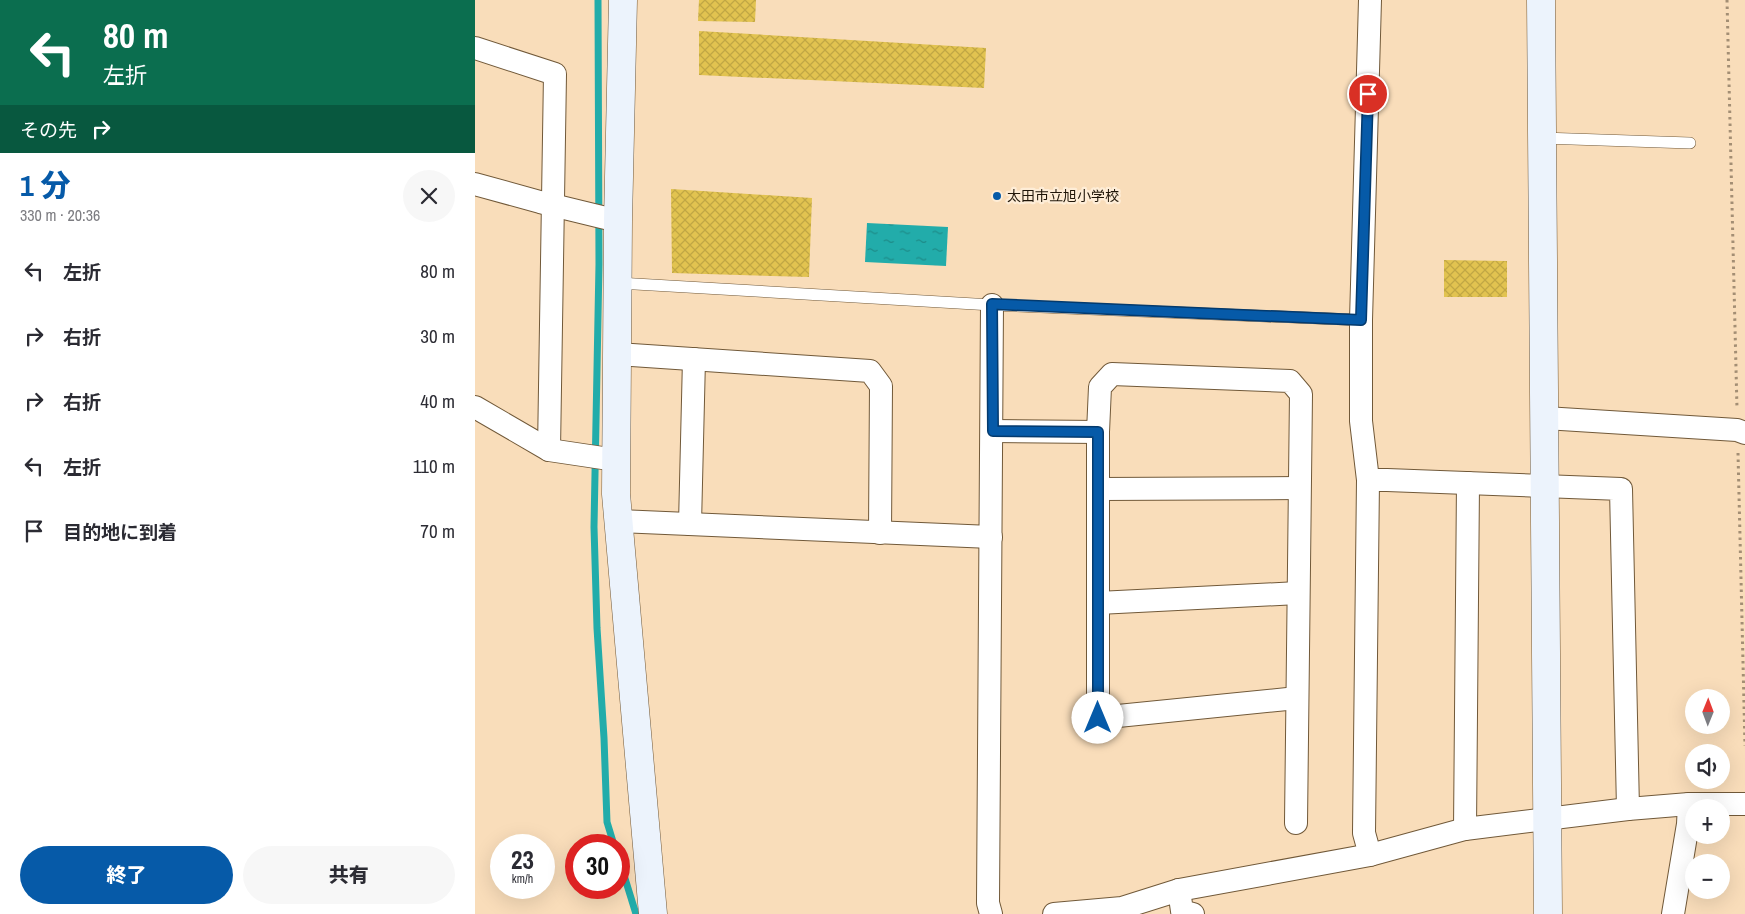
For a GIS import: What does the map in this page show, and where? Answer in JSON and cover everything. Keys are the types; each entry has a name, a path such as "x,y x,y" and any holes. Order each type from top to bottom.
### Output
{"street":[{"path":"623,0 618,221 616,460 619,521 653,914"},
{"path":"1370,0 1361,320 1361,421 1368,480 1364,833 1370,855"},
{"path":"1541,0 1548,914"},
{"path":"475,48 555,74 549,450"},
{"path":"475,184 554,206 618,221"},
{"path":"991,914 988,903 993,431 992,304"},
{"path":"617,354 870,371 881,386 879,532"},
{"path":"690,524 695,359"},
{"path":"1296,823 1301,394 1290,381 1113,374 1099,387 1098,718 1297,698"},
{"path":"475,407 549,450 616,460"},
{"path":"1545,418 1741,432"},
{"path":"993,431 1098,432"},
{"path":"1368,480 1621,489 1628,808"},
{"path":"1465,829 1468,483"},
{"path":"1099,489 1299,488"},
{"path":"619,521 991,537"},
{"path":"1099,603 1298,593"},
{"path":"1055,914 1122,911 1179,890 1370,855 1465,829 1628,808 1685,804"},
{"path":"1730,804 1745,804"},
{"path":"1673,914 1685,842"},
{"path":"1179,890 1182,911 1193,914"}],"lane":[{"path":"1542,138 1690,143"},
{"path":"618,283 992,304 1361,320"}],"path":[{"path":"1727,0 1741,432 1745,746"}],"water":[{"path":"867,223 948,227 946,266 865,262"}],"building":[{"path":"699,0 756,0 755,22 698,21"},
{"path":"699,31 986,48 984,88 699,75"},
{"path":"671,189 812,198 809,277 672,273"},
{"path":"1444,260 1507,261 1507,297 1444,297"}],"waterway":[{"path":"598,0 599,264 594,527 607,822 611,834"},
{"path":"630,895 636,914"}],"place":[{"name":"太田市立旭小学校","path":"997,196"}],"route":[{"path":"1098,718 1098,432 993,431 992,304 1361,320 1368,94"}]}
